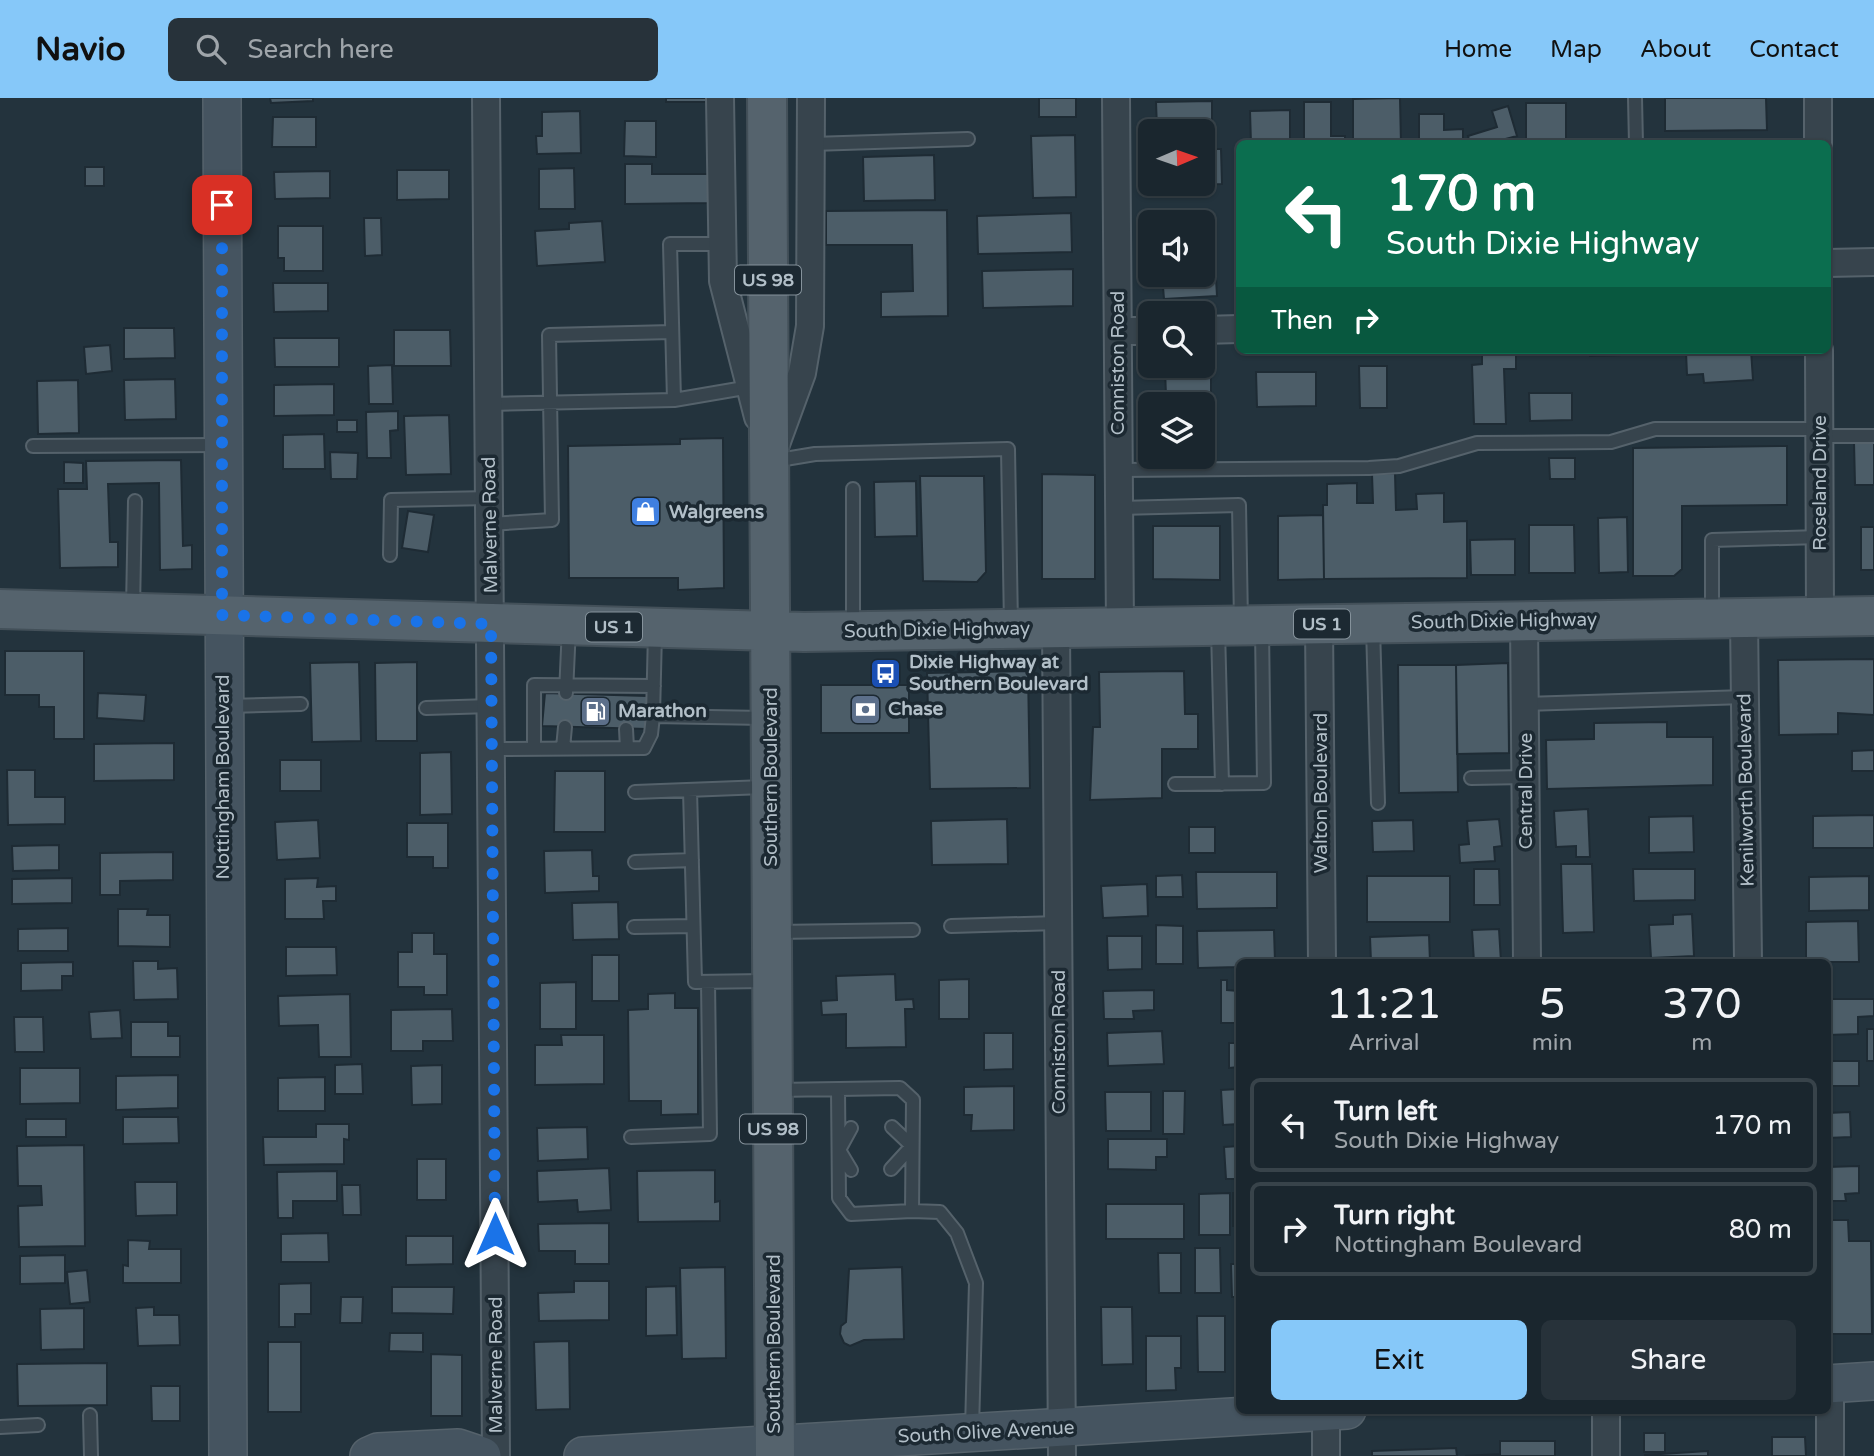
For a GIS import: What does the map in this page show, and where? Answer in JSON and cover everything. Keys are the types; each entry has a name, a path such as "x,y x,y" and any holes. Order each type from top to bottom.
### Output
{"main road":[{"name":"Southern Boulevard","path":"766,98 775,1450"},
{"name":"South Dixie Highway","path":"0,609 853,632 1874,616"}],"street":[{"name":"Nottingham Boulevard","path":"222,98 222,615 228,1456"},
{"name":"Malverne Road","path":"486,98 496,1456"},
{"path":"720,98 723,281 769,462"},
{"path":"769,462 802,373 810,326 811,98"},
{"name":"Conniston Road","path":"1116,98 1120,627"},
{"path":"1818,98 1818,140"},
{"path":"1831,263 1874,262"},
{"path":"1215,330 1236,329"},
{"path":"1118,331 1138,331"},
{"name":"Roseland Drive","path":"1819,354 1820,617"},
{"name":"Kenilworth Boulevard","path":"1728,618 1745,697 1748,959"},
{"name":"Central Drive","path":"1524,620 1527,959"},
{"name":"Walton Boulevard","path":"1319,624 1322,959"},
{"name":"Conniston Road","path":"1056,628 1062,1442"},
{"path":"1831,1384 1874,1381"},
{"name":"South Olive Avenue","path":"583,1456 848,1448 972,1435 1062,1442 1307,1414"},
{"path":"1326,1456 1333,1414"},
{"path":"1606,1414 1606,1456"},
{"path":"1829,1414 1830,1456"},
{"path":"369,1456 378,1452 458,1448 482,1456"}],"lane":[{"path":"1635,98 1636,140"},
{"path":"812,144 968,139"},
{"path":"674,400 670,244 722,244"},
{"path":"390,555 391,500 552,520 549,335 672,332"},
{"path":"489,404 674,400 750,387"},
{"path":"1119,470 1398,466 1476,443 1611,442 1655,429 1819,432 1874,436"},
{"path":"33,446 222,445"},
{"path":"769,462 815,454 1008,449 1011,629"},
{"path":"853,489 853,632"},
{"path":"133,612 135,501"},
{"path":"1119,508 1239,505 1240,625 1222,784"},
{"path":"1728,618 1712,540 1820,537"},
{"path":"1373,623 1378,803"},
{"path":"1175,784 1264,783 1240,625"},
{"path":"567,690 569,626"},
{"path":"492,749 644,748 651,734 653,716 655,628"},
{"path":"534,748 534,685 567,690 627,691 654,685"},
{"path":"1525,704 1745,697"},
{"path":"223,706 301,704"},
{"path":"426,708 491,706"},
{"path":"653,716 771,718"},
{"path":"563,748 565,726"},
{"path":"626,729 627,748"},
{"path":"1471,778 1526,777"},
{"path":"635,792 771,787"},
{"path":"690,790 695,982 772,981"},
{"path":"635,862 692,860"},
{"path":"951,926 1058,923"},
{"path":"634,927 693,926"},
{"path":"772,932 913,930"},
{"path":"631,1137 710,1134 708,982"},
{"path":"773,1090 900,1088 913,1100 912,1212"},
{"path":"838,1090 839,1198 851,1214 940,1212 957,1233 976,1283 972,1435"},
{"path":"892,1127 912,1146"},
{"path":"839,1150 851,1128"},
{"path":"891,1170 912,1146"},
{"path":"839,1150 851,1170"},
{"path":"90,1415 91,1456"},
{"path":"0,1427 38,1425"}],"building":[{"path":"270,98 313,98 313,101 271,103"},
{"path":"666,98 710,98 710,102 666,102"},
{"path":"1039,98 1076,98 1076,117 1039,117"},
{"path":"1400,98 1401,140 1353,140 1353,99"},
{"path":"1665,98 1766,98 1767,130 1665,131"},
{"path":"1212,101 1212,119 1157,119 1156,102"},
{"path":"1304,102 1331,102 1331,136 1345,136 1345,140 1304,140"},
{"path":"1526,103 1566,103 1566,140 1526,140"},
{"path":"1508,106 1517,136 1502,140 1469,140 1468,136 1497,127 1492,111"},
{"path":"1290,110 1290,140 1251,140 1250,111"},
{"path":"580,111 581,153 537,154 536,136 542,136 542,112"},
{"path":"1419,114 1444,114 1444,130 1463,129 1463,140 1419,140"},
{"path":"273,117 316,117 316,147 272,147"},
{"path":"625,121 656,121 656,157 624,156"},
{"path":"1075,135 1076,197 1033,198 1031,136"},
{"path":"1215,149 1221,149 1222,184 1215,184"},
{"path":"934,155 935,200 864,201 863,157"},
{"path":"625,164 652,164 652,174 709,174 710,203 625,204"},
{"path":"85,167 104,167 104,186 85,186"},
{"path":"574,168 575,209 539,209 539,169"},
{"path":"397,170 449,170 449,199 397,200"},
{"path":"330,171 330,198 275,199 274,172"},
{"path":"947,210 948,316 881,317 881,292 913,291 912,245 826,245 826,211"},
{"path":"1071,213 1072,252 978,254 977,216"},
{"path":"364,218 381,218 382,255 365,256"},
{"path":"602,221 605,262 537,266 535,231 569,229 569,223"},
{"path":"278,226 323,226 323,271 284,271 284,258 278,258"},
{"path":"1215,260 1217,296 1164,299 1163,287 1215,287"},
{"path":"1073,269 1073,306 983,308 982,271"},
{"path":"273,283 328,283 328,311 274,312"},
{"path":"124,328 174,328 175,358 124,359"},
{"path":"394,330 450,330 451,366 394,366"},
{"path":"274,338 339,338 339,367 275,367"},
{"path":"110,345 112,371 86,374 84,347"},
{"path":"1482,354 1516,354 1516,369 1504,369 1506,424 1474,424 1472,365 1482,364"},
{"path":"1590,354 1621,354 1621,355"},
{"path":"1686,354 1751,354 1753,380 1704,383 1703,374 1687,375"},
{"path":"392,365 393,404 369,404 368,366"},
{"path":"1359,366 1387,366 1387,408 1360,408"},
{"path":"1256,372 1316,372 1316,406 1257,407"},
{"path":"1165,378 1211,378 1211,392 1166,392"},
{"path":"175,379 176,419 125,420 124,380"},
{"path":"78,380 79,433 38,434 37,381"},
{"path":"334,384 334,415 274,416 274,385"},
{"path":"1529,393 1572,393 1572,420 1530,421"},
{"path":"398,411 398,430 390,431 391,458 367,458 366,412"},
{"path":"449,415 451,474 406,475 404,416"},
{"path":"337,420 357,420 357,432 337,432"},
{"path":"324,434 325,469 283,469 283,435"},
{"name":"Walgreens","path":"723,438 724,588 678,590 678,578 569,578 568,446 680,444 680,439"},
{"path":"1854,442 1874,442 1874,485 1855,485"},
{"path":"1787,446 1787,505 1682,506 1682,569 1674,576 1633,576 1633,448"},
{"path":"330,452 358,453 357,479 331,479"},
{"path":"1549,458 1575,458 1575,479 1550,479"},
{"path":"181,460 183,546 192,545 192,569 160,570 159,483 108,484 110,542 118,542 118,567 60,568 58,489 87,489 86,461"},
{"path":"64,462 83,463 83,483 64,483"},
{"path":"1395,473 1396,510 1417,509 1416,494 1444,493 1444,522 1467,521 1467,578 1324,579 1323,505 1327,505 1327,484 1357,483 1357,503 1373,503 1372,474"},
{"path":"1042,474 1095,475 1095,579 1042,579"},
{"path":"920,476 984,476 986,572 977,582 923,581"},
{"path":"916,481 917,536 875,537 874,482"},
{"path":"408,511 434,515 428,552 402,548"},
{"path":"1323,515 1324,579 1278,580 1278,516"},
{"path":"1627,517 1628,572 1599,573 1598,518"},
{"path":"1529,525 1574,525 1575,573 1529,573"},
{"path":"1153,526 1220,526 1220,580 1153,579"},
{"path":"1861,527 1874,527 1874,570 1861,570"},
{"path":"1515,539 1515,575 1471,575 1470,540"},
{"path":"5,651 84,651 84,739 54,739 54,707 39,707 39,695 5,695"},
{"path":"1874,659 1874,715 1838,713 1838,734 1779,735 1778,660"},
{"path":"359,662 361,741 312,742 310,663"},
{"path":"417,662 417,741 376,741 375,663"},
{"path":"1508,663 1509,753 1457,754 1456,665"},
{"path":"1398,665 1456,665 1458,792 1399,793"},
{"path":"1028,671 1030,788 930,789 927,673"},
{"path":"1184,671 1185,714 1198,714 1198,749 1162,749 1162,798 1090,800 1093,727 1100,727 1099,672"},
{"name":"Chase","path":"821,685 909,685 909,733 821,733"},
{"path":"98,693 146,695 144,721 97,718"},
{"name":"Marathon","path":"545,693 648,696 647,729 542,726"},
{"path":"1667,722 1667,737 1713,737 1713,785 1547,789 1546,740 1594,739 1594,723"},
{"path":"174,743 174,780 94,781 94,744"},
{"path":"1874,750 1874,771 1852,771 1852,751"},
{"path":"451,752 452,814 420,815 420,753"},
{"path":"280,760 321,760 321,791 280,791"},
{"path":"7,770 35,770 35,797 65,797 65,824 8,825"},
{"path":"555,771 605,771 605,832 554,832"},
{"path":"1588,809 1590,857 1576,857 1576,846 1556,847 1554,811"},
{"path":"1874,815 1874,848 1813,848 1813,816"},
{"path":"1693,816 1694,852 1649,853 1649,817"},
{"path":"1007,819 1008,864 932,865 931,821"},
{"path":"1499,819 1502,846 1494,847 1495,861 1460,863 1459,845 1469,844 1467,821"},
{"path":"318,820 320,858 277,860 275,822"},
{"path":"1413,820 1414,851 1373,852 1372,821"},
{"path":"407,823 448,823 448,868 433,868 433,857 407,857"},
{"path":"1189,827 1215,827 1215,853 1189,853"},
{"path":"59,845 59,870 13,871 12,846"},
{"path":"592,850 593,876 599,876 599,891 545,893 544,851"},
{"path":"173,852 173,880 120,881 120,895 100,895 100,853"},
{"path":"1561,864 1592,864 1594,932 1563,933"},
{"path":"1474,869 1499,869 1500,905 1474,905"},
{"path":"1633,869 1695,869 1695,900 1634,901"},
{"path":"1196,872 1277,872 1277,908 1197,909"},
{"path":"1182,875 1183,897 1156,897 1156,876"},
{"path":"1367,876 1450,876 1450,922 1367,922"},
{"path":"1869,876 1869,910 1809,911 1809,877"},
{"path":"72,878 72,903 12,904 12,879"},
{"path":"318,878 317,887 336,886 336,901 323,901 324,919 285,919 285,879"},
{"path":"1147,884 1148,916 1103,918 1101,886"},
{"path":"618,902 619,939 573,940 572,903"},
{"path":"118,909 148,909 147,915 170,915 170,947 118,946"},
{"path":"1692,914 1694,956 1651,958 1649,925 1673,924 1673,915"},
{"path":"1858,921 1859,962 1806,959 1806,922"},
{"path":"1156,925 1183,926 1183,964 1156,964"},
{"path":"68,928 68,951 18,951 18,929"},
{"path":"1499,929 1501,959 1474,959 1472,930"},
{"path":"1274,930 1275,959 1236,959 1236,967 1198,968 1197,931"},
{"path":"412,933 434,933 434,954 447,954 447,995 424,995 424,987 398,987 398,952 412,952"},
{"path":"1429,935 1430,959 1371,959 1370,937"},
{"path":"1107,936 1142,936 1142,969 1108,970"},
{"path":"286,947 336,947 337,975 286,976"},
{"path":"592,955 619,955 619,1001 592,1001"},
{"path":"133,961 158,961 158,969 177,968 178,999 134,1000"},
{"path":"73,962 73,976 62,976 62,990 21,991 21,963"},
{"path":"895,974 896,1000 913,999 914,1009 905,1009 906,1047 846,1048 846,1014 822,1015 821,1001 837,1000 836,976"},
{"path":"969,979 969,1019 939,1019 939,980"},
{"path":"1221,980 1227,980 1227,990 1236,991 1236,1023 1221,1023"},
{"path":"576,982 576,1029 540,1029 540,983"},
{"path":"1154,990 1154,1010 1133,1011 1134,1019 1104,1019 1103,991"},
{"path":"675,993 675,1008 698,1008 698,1114 661,1115 661,1101 629,1101 628,1010 648,1009 648,994"},
{"path":"350,994 351,1057 319,1057 318,1025 279,1026 278,996"},
{"path":"1831,999 1874,999 1874,1016 1858,1017 1858,1034 1831,1035"},
{"path":"452,1009 453,1041 423,1041 423,1051 391,1051 391,1010"},
{"path":"120,1010 122,1038 91,1039 89,1012"},
{"path":"14,1017 43,1017 44,1052 15,1052"},
{"path":"131,1022 168,1022 168,1036 180,1036 180,1057 131,1057"},
{"path":"1867,1029 1874,1029 1874,1061 1867,1061"},
{"path":"1162,1031 1164,1064 1108,1066 1107,1033"},
{"path":"984,1033 1013,1033 1013,1069 984,1070"},
{"path":"561,1035 604,1035 604,1084 535,1085 535,1045 562,1045"},
{"path":"1229,1043 1236,1043 1236,1067 1229,1068"},
{"path":"1831,1061 1859,1061 1859,1086 1831,1086"},
{"path":"362,1064 363,1094 335,1094 335,1065"},
{"path":"442,1065 442,1104 412,1105 411,1066"},
{"path":"20,1068 80,1068 80,1103 20,1104"},
{"path":"178,1075 178,1108 116,1110 116,1076"},
{"path":"325,1077 325,1111 278,1111 278,1078"},
{"path":"1014,1086 1014,1130 971,1131 972,1115 964,1115 964,1087"},
{"path":"1236,1089 1236,1124 1223,1125 1221,1090"},
{"path":"1163,1091 1185,1091 1184,1134 1163,1134"},
{"path":"1105,1092 1151,1092 1151,1131 1106,1131"},
{"path":"1850,1112 1851,1137 1831,1138 1831,1113"},
{"path":"123,1117 178,1117 179,1143 123,1144"},
{"path":"26,1119 66,1119 66,1137 26,1137"},
{"path":"316,1124 349,1124 349,1140 344,1139 344,1164 264,1165 263,1137 316,1137"},
{"path":"587,1127 588,1159 538,1161 537,1128"},
{"path":"1108,1139 1167,1139 1167,1157 1156,1157 1156,1170 1108,1169"},
{"path":"84,1145 85,1246 19,1247 18,1206 42,1205 41,1186 18,1186 17,1146"},
{"path":"1236,1146 1236,1179 1226,1179 1224,1147"},
{"path":"417,1159 446,1159 446,1200 417,1200"},
{"path":"1859,1166 1859,1193 1845,1194 1846,1201 1831,1201 1831,1167"},
{"path":"609,1168 611,1210 578,1212 577,1200 538,1202 537,1171"},
{"path":"715,1170 715,1202 720,1201 720,1221 638,1222 637,1171"},
{"path":"337,1171 337,1201 293,1201 293,1218 278,1218 277,1172"},
{"path":"135,1182 177,1182 177,1215 136,1216"},
{"path":"342,1185 360,1185 361,1215 343,1215"},
{"path":"1230,1193 1230,1235 1199,1235 1199,1194"},
{"path":"1233,1193 1236,1193 1236,1226 1233,1226"},
{"path":"1106,1204 1184,1204 1184,1239 1106,1239"},
{"path":"1831,1220 1848,1220 1849,1241 1871,1241 1872,1334 1831,1334"},
{"path":"609,1223 609,1264 575,1264 575,1251 539,1251 538,1224"},
{"path":"328,1233 329,1262 281,1262 281,1234"},
{"path":"406,1236 453,1236 453,1264 406,1265"},
{"path":"128,1240 150,1241 149,1249 181,1249 181,1283 123,1283 123,1265 128,1266"},
{"path":"1195,1248 1220,1248 1221,1293 1195,1293"},
{"path":"1158,1253 1181,1253 1181,1293 1159,1293"},
{"path":"65,1255 65,1283 20,1284 20,1256"},
{"path":"1231,1264 1236,1264 1236,1297 1232,1297"},
{"path":"725,1267 726,1358 682,1359 680,1268"},
{"path":"902,1267 904,1339 864,1340 850,1346 844,1343 840,1334 841,1326 846,1322 849,1269"},
{"path":"87,1270 90,1302 70,1304 67,1272"},
{"path":"574,1281 609,1281 609,1320 539,1321 538,1293 574,1292"},
{"path":"311,1283 311,1314 295,1314 295,1327 279,1327 279,1284"},
{"path":"676,1286 677,1335 646,1336 646,1287"},
{"path":"392,1287 454,1287 453,1314 392,1313"},
{"path":"341,1297 363,1297 362,1323 340,1323"},
{"path":"154,1307 154,1315 179,1315 180,1345 138,1346 136,1308"},
{"path":"1101,1307 1132,1307 1133,1364 1102,1365"},
{"path":"84,1308 84,1349 41,1350 40,1309"},
{"path":"1197,1316 1225,1316 1225,1372 1198,1372"},
{"path":"390,1333 423,1333 423,1352 389,1351"},
{"path":"1146,1336 1181,1336 1181,1368 1175,1368 1176,1390 1146,1391"},
{"path":"569,1341 570,1409 536,1410 534,1342"},
{"path":"268,1342 301,1342 301,1412 268,1412"},
{"path":"431,1354 462,1355 462,1416 431,1416"},
{"path":"107,1363 107,1405 18,1406 17,1364"},
{"path":"151,1386 180,1386 180,1421 152,1421"},
{"path":"1644,1433 1665,1433 1665,1452 1644,1452"},
{"path":"1772,1437 1805,1437 1806,1456 1772,1456"},
{"path":"1500,1441 1555,1441 1555,1456 1465,1456 1500,1454"},
{"path":"1456,1448 1457,1456 1372,1456 1372,1451"},
{"path":"1708,1451 1708,1456 1645,1456 1645,1455"}],"place":[{"name":"Walgreens","path":"646,512"},
{"name":"Dixie Highway at Southern Boulevard","path":"886,673"},
{"name":"Chase","path":"865,709"},
{"name":"Marathon","path":"595,711"}],"route":[{"path":"222,205 222,615 491,624 495,1234"}]}
